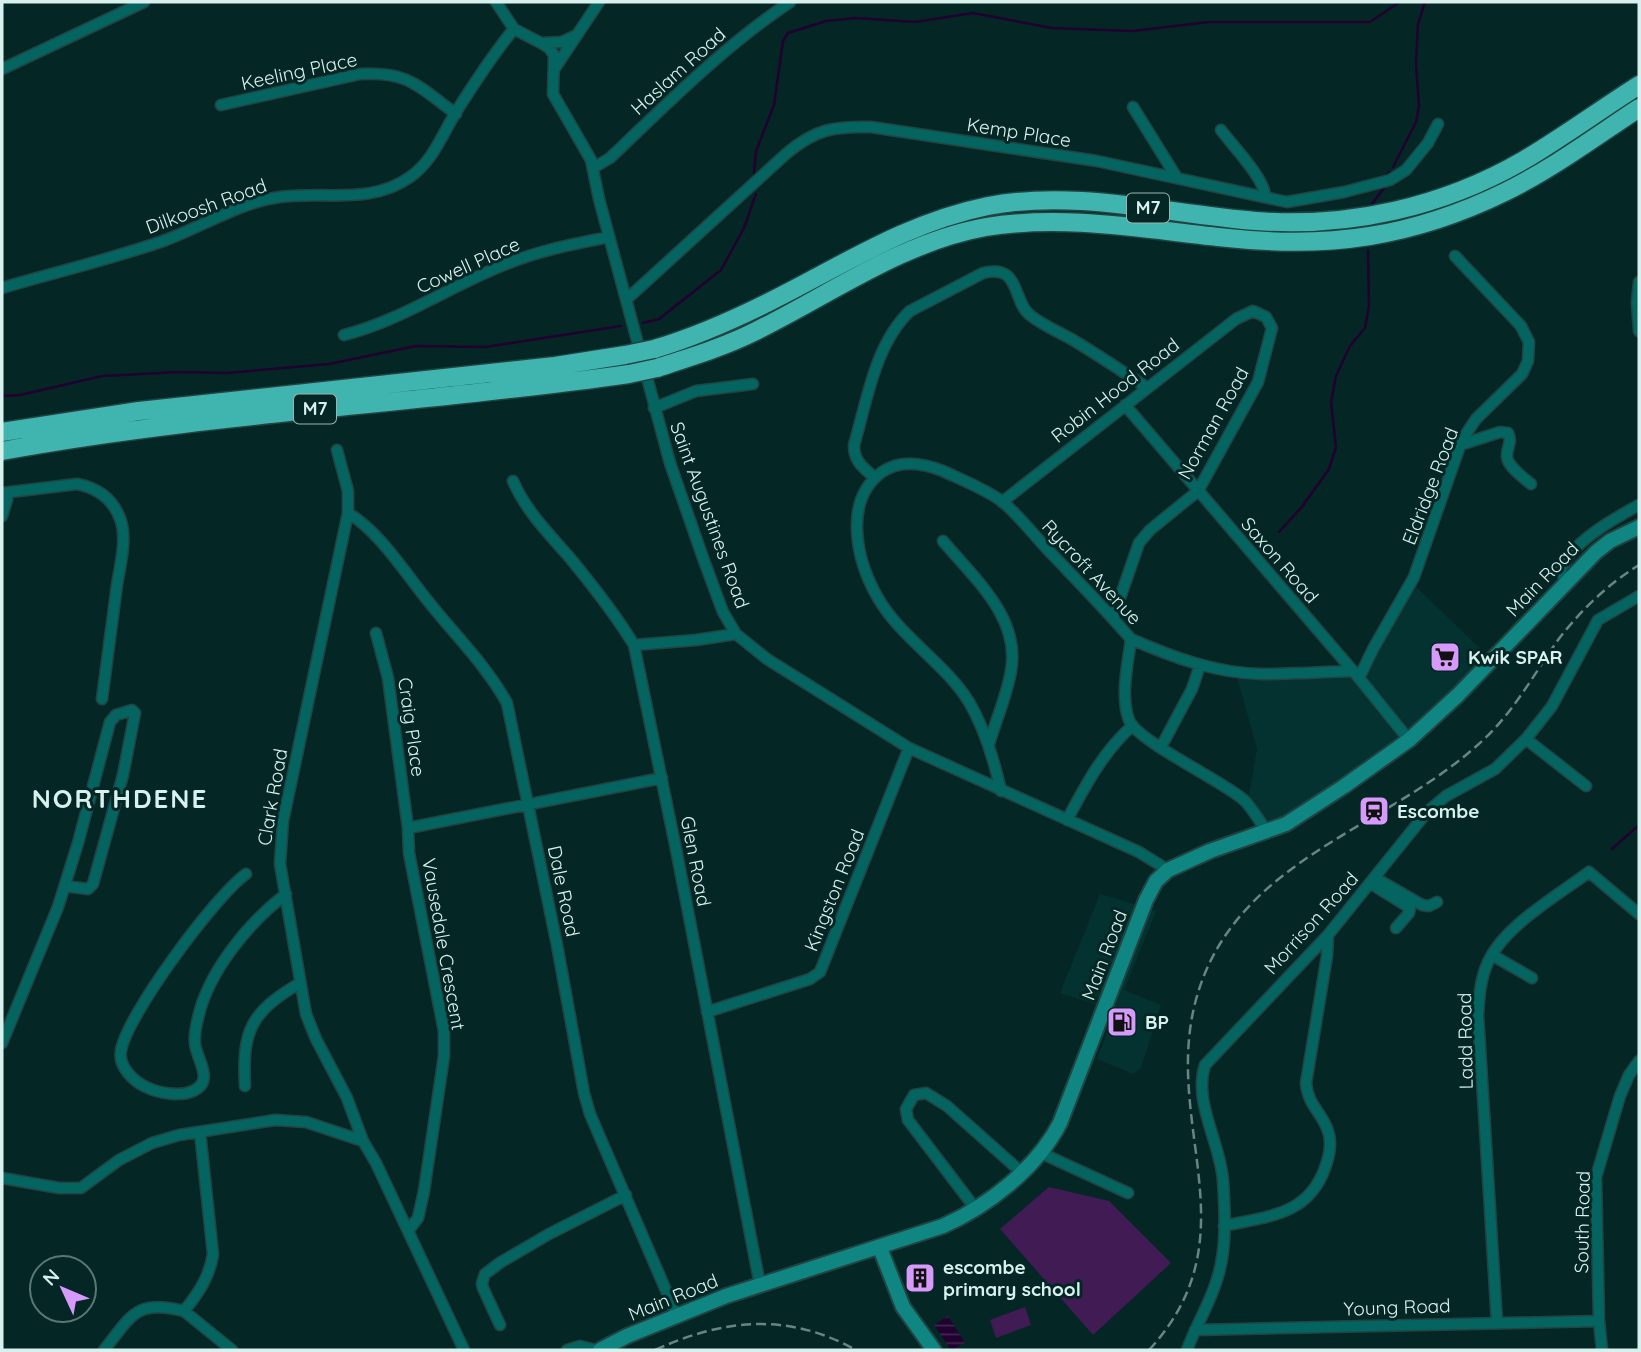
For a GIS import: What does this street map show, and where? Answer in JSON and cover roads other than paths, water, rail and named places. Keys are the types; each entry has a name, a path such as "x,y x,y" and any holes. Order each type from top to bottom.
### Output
{"highway":[{"name":"M7","path":"2,432 139,411 555,366 654,349 727,322 899,234 945,217 989,206 1038,201 1091,201 1258,221 1321,222 1365,218 1412,207 1480,183 1524,160 1639,85"},
{"name":"M7","path":"2,451 153,427 546,385 657,368 727,345 912,250 946,237 984,228 1059,220 1262,242 1304,243 1343,241 1386,234 1462,212 1507,191 1639,108"}],"main road":[{"name":"Main Road","path":"598,1350 627,1336 760,1285 943,1226 975,1209 1041,1153 1059,1124 1150,890 1156,881 1168,870 1195,857 1286,824 1409,740 1458,695 1565,581 1610,541 1639,527"},
{"path":"880,1248 900,1300 934,1350"}],"street":[{"path":"2,69 145,2"},
{"path":"496,2 514,29 541,43 562,42 580,33"},
{"path":"555,68 599,2"},
{"name":"Haslam Road","path":"593,168 610,158 702,69 790,2"},
{"name":"Dilkoosh Road","path":"2,288 139,249 261,201 291,196 352,196 373,193 410,178 433,152 493,54 514,29"},
{"name":"Saint Augustines Road","path":"541,43 554,55 553,94 593,168 654,408 703,558 723,612 736,634 767,659 909,748 1139,852 1168,870"},
{"name":"Keeling Place","path":"221,105 360,74 384,73 401,76 456,114"},
{"path":"1133,107 1177,178"},
{"name":"Kemp Place","path":"627,299 787,153 804,139 824,130 845,126 870,127 1097,162 1287,202 1390,180 1406,170 1438,124"},
{"path":"1221,130 1260,182 1266,192 1265,197"},
{"path":"1157,174 1164,155"},
{"name":"Cowell Place","path":"344,335 378,325 507,263 609,237"},
{"name":"Eldridge Road","path":"1356,675 1414,577 1460,445 1476,419 1522,374 1529,353 1529,342 1521,326 1455,256"},
{"path":"1001,791 989,744 979,721 956,684 899,625 878,597 858,539 857,515 867,487 875,478 858,462 854,445 879,364 895,329 910,311 984,274 996,272 1006,275 1018,290 1030,315 1146,387"},
{"path":"1639,282 1639,331"},
{"name":"Robin Hood Road","path":"1002,502 1146,387 1236,319 1253,311"},
{"name":"Norman Road","path":"1113,618 1139,543 1150,530 1198,491 1252,394 1264,367 1272,327 1266,317 1253,311"},
{"path":"1125,372 1134,397"},
{"path":"654,408 696,391 752,384"},
{"name":"Saxon Road","path":"1125,404 1409,740"},
{"path":"1460,445 1500,432 1508,433 1511,441 1507,453 1508,461 1531,484"},
{"name":"Clark Road","path":"337,450 348,491 348,513 280,838 280,864 310,1028 347,1098 363,1141 408,1231"},
{"name":"Rycroft Avenue","path":"875,478 889,468 904,464 930,466 1002,502 1131,639 1125,700 1132,726"},
{"name":"Glen Road","path":"513,481 530,511 598,594 634,646 760,1285"},
{"path":"2,516 6,493 77,484 88,486 106,497 119,515 123,531 122,551 102,699"},
{"path":"1565,581 1561,570 1573,552 1595,532 1639,505"},
{"name":"Dale Road","path":"348,513 361,522 382,544 501,692 511,718 529,804 584,1093 590,1114 677,1316"},
{"path":"943,541 1002,613 1011,637 1011,671 989,744"},
{"name":"Morrison Road","path":"1187,1350 1219,1274 1224,1226 1221,1163 1203,1094 1202,1073 1205,1065 1328,935 1427,811 1446,796 1495,769 1526,739 1552,706 1598,620 1639,596"},
{"name":"Craig Place","path":"376,633 388,678 408,828"},
{"path":"634,646 736,634"},
{"path":"1131,639 1175,658 1237,672 1356,675"},
{"path":"1161,747 1192,689 1200,665"},
{"path":"2,1043 65,886 110,722 122,712 134,710 123,775 93,884 88,889 65,886"},
{"path":"1067,820 1103,759 1132,726 1245,801 1267,831"},
{"path":"1526,739 1586,786"},
{"name":"Kingston Road","path":"707,1012 810,979 820,972 909,748"},
{"path":"408,828 662,778"},
{"name":"Vausedale Crescent","path":"408,828 410,853 444,1031 444,1056 424,1191 418,1218 408,1231"},
{"name":"Ladd Road","path":"1497,1322 1478,1015 1483,978 1492,955 1503,939 1589,872 1639,914"},
{"path":"246,874 223,893 206,914 128,1030 120,1051 121,1063 132,1077 147,1088 180,1093 192,1092 201,1085 204,1069 194,1038 206,992 228,956 261,916 286,894"},
{"path":"1373,881 1422,905 1429,906 1437,902"},
{"path":"1373,881 1409,908 1409,913 1396,928"},
{"path":"1224,1226 1303,1203 1315,1189 1325,1167 1329,1132 1307,1096 1306,1083 1328,935"},
{"path":"1492,955 1532,978"},
{"path":"245,1086 244,1044 250,1029 269,1005 300,983"},
{"name":"South Road","path":"1602,1350 1596,1177 1625,1084 1639,1061"},
{"path":"975,1209 908,1119 906,1109 914,1095 926,1093 947,1106 1021,1172"},
{"path":"2,1178 59,1188 81,1188 133,1151 163,1139 290,1120 332,1129 363,1141"},
{"path":"184,1311 202,1287 213,1254 200,1132"},
{"path":"1041,1153 1128,1193"},
{"path":"500,1325 483,1288 485,1274 549,1234 626,1195"},
{"path":"408,1231 464,1350"},
{"path":"104,1350 128,1321 146,1307 157,1305 184,1311 232,1350"},
{"name":"Young Road","path":"1195,1330 1599,1321"},
{"path":"567,1350 580,1346 598,1350"}],"waterway":[{"path":"754,173 756,151 774,105 783,41 788,33 826,21 856,18 915,22 973,13 1052,28 1133,31 1209,22 1370,22 1400,2"},
{"path":"1393,167 1416,122 1419,106 1416,64 1418,24 1425,2"},
{"path":"1385,179 1389,172"},
{"path":"1372,204 1384,188"},
{"path":"643,323 659,319 721,270 744,228 756,194"},
{"path":"1279,532 1301,508 1329,469 1336,447 1331,402 1336,376 1350,346 1365,328 1369,306 1368,250"},
{"path":"2,396 20,395 102,376 179,372 227,373 329,364 416,346 485,347 621,326"},
{"path":"1612,849 1639,825"}],"railway":[{"path":"1149,1350 1180,1307 1196,1264 1201,1221 1189,1089 1189,1043 1197,996 1217,949 1245,910 1280,878 1319,850 1444,772 1482,741 1513,706 1558,640 1576,619 1606,589 1639,565"},
{"path":"655,1350 706,1332 756,1324 805,1330 856,1350"}],"place":[{"name":"Kwik SPAR","path":"1445,657"},
{"name":"Escombe","path":"1374,811"},
{"name":"BP","path":"1122,1022"},
{"name":"escombe primary school","path":"920,1278"}],"district":[{"name":"NORTHDENE","path":"120,799"}]}
